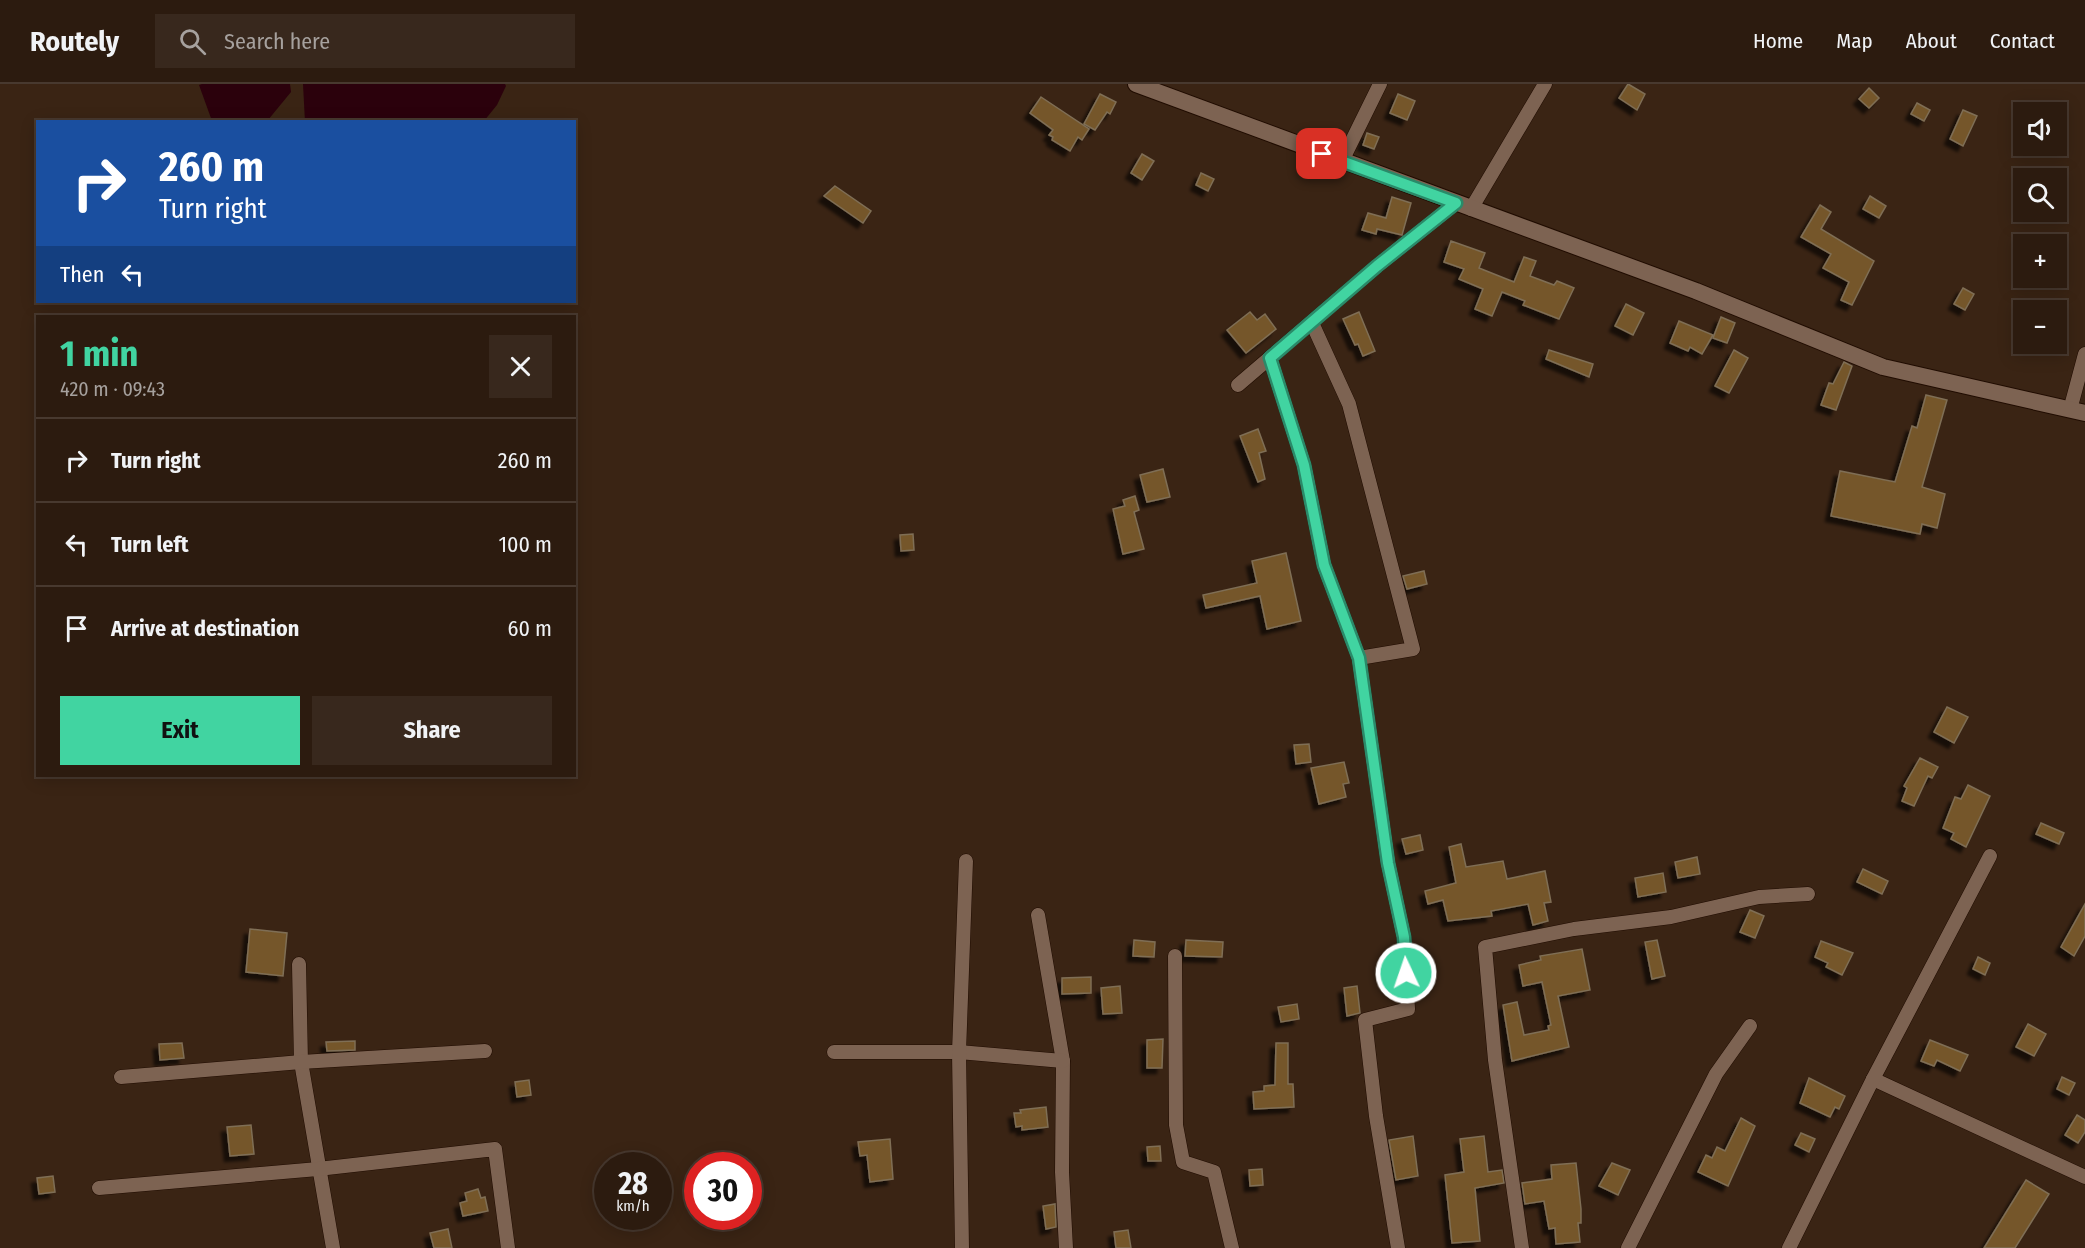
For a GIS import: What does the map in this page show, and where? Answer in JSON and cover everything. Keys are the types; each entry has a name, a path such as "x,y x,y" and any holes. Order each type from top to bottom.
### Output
{"street":[{"path":"1341,161 1380,84"},
{"path":"1238,385 1377,266 1464,206 1545,84"},
{"path":"1143,85 1341,161 1696,291 1883,367 2078,412 2085,354"},
{"path":"1312,323 1349,404 1413,649 1359,658"},
{"path":"1270,358 1304,465 1324,565 1359,658 1388,863 1404,937 1408,1009 1365,1020 1376,1116 1398,1248"},
{"path":"1789,1248 1873,1079 1989,856"},
{"path":"962,1248 959,1052 966,861"},
{"path":"1522,1248 1495,1060 1485,947 1574,929 1671,917 1759,897 1809,894"},
{"path":"1038,915 1063,1061 1062,1172 1066,1248"},
{"path":"1175,956 1176,1125 1183,1161 1214,1172 1232,1248"},
{"path":"299,964 301,1062 333,1248"},
{"path":"1628,1248 1716,1074 1750,1026"},
{"path":"121,1077 301,1062 486,1051"},
{"path":"834,1052 959,1052 1063,1061"},
{"path":"1873,1079 2085,1177"},
{"path":"99,1188 318,1169 495,1149 508,1248"}],"shaded area":[{"path":"290,84 291,92 268,120 212,120 199,85"},
{"path":"303,84 505,84 506,86 497,105 485,120 305,120"}],"building":[{"path":"1628,84 1645,94 1637,110 1619,98"},
{"path":"1869,88 1879,98 1869,108 1859,99"},
{"path":"1100,94 1116,102 1110,114 1107,112 1095,130 1084,124"},
{"path":"1398,94 1415,101 1407,120 1390,113"},
{"path":"1041,97 1089,129 1082,140 1078,137 1070,151 1052,140 1053,137 1049,135 1053,130 1030,113"},
{"path":"1917,103 1930,110 1924,121 1911,114"},
{"path":"1963,110 1977,116 1963,146 1950,139"},
{"path":"1367,133 1379,137 1374,149 1363,145"},
{"path":"1142,154 1154,161 1142,180 1131,173"},
{"path":"1201,173 1214,179 1208,191 1196,185"},
{"path":"835,186 871,211 863,223 824,196"},
{"path":"1870,196 1886,206 1879,218 1863,209"},
{"path":"1392,197 1411,203 1402,235 1377,229 1376,234 1362,230 1368,213 1386,218"},
{"path":"1820,205 1831,212 1821,229 1874,261 1852,305 1841,300 1849,282 1823,268 1831,254 1801,237"},
{"path":"1451,241 1485,253 1479,268 1514,282 1524,257 1536,261 1530,276 1554,285 1557,281 1574,288 1559,319 1523,305 1525,301 1502,292 1492,316 1475,309 1483,289 1459,279 1464,269 1444,262"},
{"path":"1963,288 1974,294 1965,310 1954,304"},
{"path":"1626,304 1644,313 1633,335 1615,326"},
{"path":"1250,312 1257,320 1265,314 1276,329 1246,353 1227,330"},
{"path":"1359,312 1375,351 1363,356 1358,344 1355,345 1343,319"},
{"path":"1721,317 1735,323 1727,343 1713,338"},
{"path":"1679,321 1713,335 1702,354 1690,347 1688,351 1670,343"},
{"path":"1549,350 1593,364 1589,377 1546,359"},
{"path":"1734,350 1748,358 1729,393 1715,386"},
{"path":"1844,362 1852,366 1836,410 1821,405 1829,383 1833,384"},
{"path":"1926,395 1947,400 1922,487 1945,494 1937,528 1922,524 1920,534 1831,516 1840,471 1895,482 1912,426 1917,428"},
{"path":"1258,429 1266,451 1259,453 1265,479 1258,482 1240,436"},
{"path":"1163,469 1170,497 1147,502 1140,475"},
{"path":"1135,496 1139,510 1134,512 1144,549 1123,554 1113,509 1125,506 1123,500"},
{"path":"913,534 914,550 901,551 900,535"},
{"path":"1286,553 1301,621 1267,629 1260,596 1206,608 1203,595 1257,583 1252,561"},
{"path":"1424,571 1427,584 1407,589 1403,576"},
{"path":"1947,707 1968,717 1954,743 1934,732"},
{"path":"1309,744 1311,762 1296,764 1294,745"},
{"path":"1920,758 1938,767 1932,778 1928,776 1914,806 1902,801 1907,788 1904,786"},
{"path":"1344,762 1349,783 1343,784 1346,797 1319,804 1311,768"},
{"path":"1968,785 1990,796 1966,847 1951,839 1954,833 1943,828 1955,797 1961,799"},
{"path":"2041,823 2064,833 2059,844 2036,834"},
{"path":"1420,835 1423,850 1406,854 1402,839"},
{"path":"1461,844 1466,867 1503,861 1507,879 1545,871 1551,902 1544,903 1548,921 1533,925 1528,904 1491,911 1492,916 1448,921 1443,900 1428,904 1425,891 1456,883 1449,847"},
{"path":"1697,857 1700,874 1678,878 1675,862"},
{"path":"1863,869 1888,881 1882,894 1857,882"},
{"path":"1663,873 1666,892 1638,897 1635,878"},
{"path":"2085,904 2085,936 2074,956 2061,947"},
{"path":"1750,910 1764,916 1755,938 1740,932"},
{"path":"250,929 287,933 283,976 246,972"},
{"path":"1134,940 1155,942 1154,957 1133,956"},
{"path":"1186,940 1223,942 1222,957 1185,956"},
{"path":"1657,940 1665,976 1652,979 1645,942"},
{"path":"1821,941 1853,953 1842,975 1826,967 1828,963 1815,957"},
{"path":"1582,949 1590,990 1558,996 1569,1047 1512,1061 1503,1005 1517,1002 1524,1035 1549,1030 1548,1026 1551,1025 1542,982 1523,986 1519,965 1541,960 1540,956"},
{"path":"1978,957 1990,963 1985,975 1973,969"},
{"path":"1091,977 1091,993 1062,994 1062,978"},
{"path":"1120,986 1122,1013 1103,1014 1101,988"},
{"path":"1357,986 1360,1013 1347,1016 1344,988"},
{"path":"1297,1004 1299,1019 1281,1022 1278,1007"},
{"path":"2028,1024 2046,1034 2034,1056 2016,1047"},
{"path":"1163,1039 1162,1068 1147,1068 1147,1040"},
{"path":"1930,1040 1968,1055 1960,1071 1937,1060 1934,1066 1921,1061"},
{"path":"355,1041 355,1050 327,1051 326,1042"},
{"path":"182,1043 184,1058 160,1060 159,1044"},
{"path":"1276,1043 1288,1043 1288,1084 1293,1084 1294,1107 1254,1109 1253,1092 1264,1091 1264,1086 1275,1085"},
{"path":"2062,1077 2075,1083 2069,1095 2057,1089"},
{"path":"1809,1078 1845,1096 1839,1109 1835,1107 1830,1117 1800,1103"},
{"path":"529,1080 531,1095 517,1097 515,1082"},
{"path":"1046,1107 1048,1127 1022,1130 1022,1126 1016,1127 1014,1113 1021,1113 1020,1110"},
{"path":"2077,1115 2085,1120 2085,1132 2078,1143 2065,1135"},
{"path":"1741,1118 1755,1126 1728,1186 1698,1172 1706,1155 1712,1158 1717,1147 1725,1151"},
{"path":"251,1125 254,1154 230,1156 227,1127"},
{"path":"1801,1133 1815,1139 1809,1152 1795,1145"},
{"path":"1413,1136 1418,1176 1396,1180 1389,1140"},
{"path":"1484,1136 1488,1172 1502,1170 1504,1183 1475,1188 1480,1241 1452,1243 1445,1175 1464,1172 1460,1139"},
{"path":"890,1139 893,1179 870,1182 867,1155 860,1156 858,1142"},
{"path":"1160,1146 1161,1161 1148,1161 1147,1147"},
{"path":"1576,1163 1581,1209 1581,1223 1578,1223 1580,1242 1556,1244 1555,1228 1549,1229 1544,1201 1525,1204 1522,1183 1552,1179 1551,1165"},
{"path":"1612,1163 1630,1170 1618,1195 1599,1186"},
{"path":"1262,1169 1263,1185 1250,1186 1249,1170"},
{"path":"53,1176 55,1192 39,1194 37,1178"},
{"path":"2026,1180 2049,1194 2015,1248 1984,1248"},
{"path":"478,1189 481,1198 485,1197 488,1211 463,1216 460,1203 467,1201 465,1193"},
{"path":"1055,1204 1056,1227 1046,1229 1043,1206"},
{"path":"448,1229 452,1248 434,1248 430,1233"},
{"path":"1128,1230 1131,1248 1116,1248 1114,1232"}],"route":[{"path":"1322,154 1456,203 1377,266 1270,358 1304,465 1324,565 1359,658 1388,863 1404,937 1406,973"}]}
